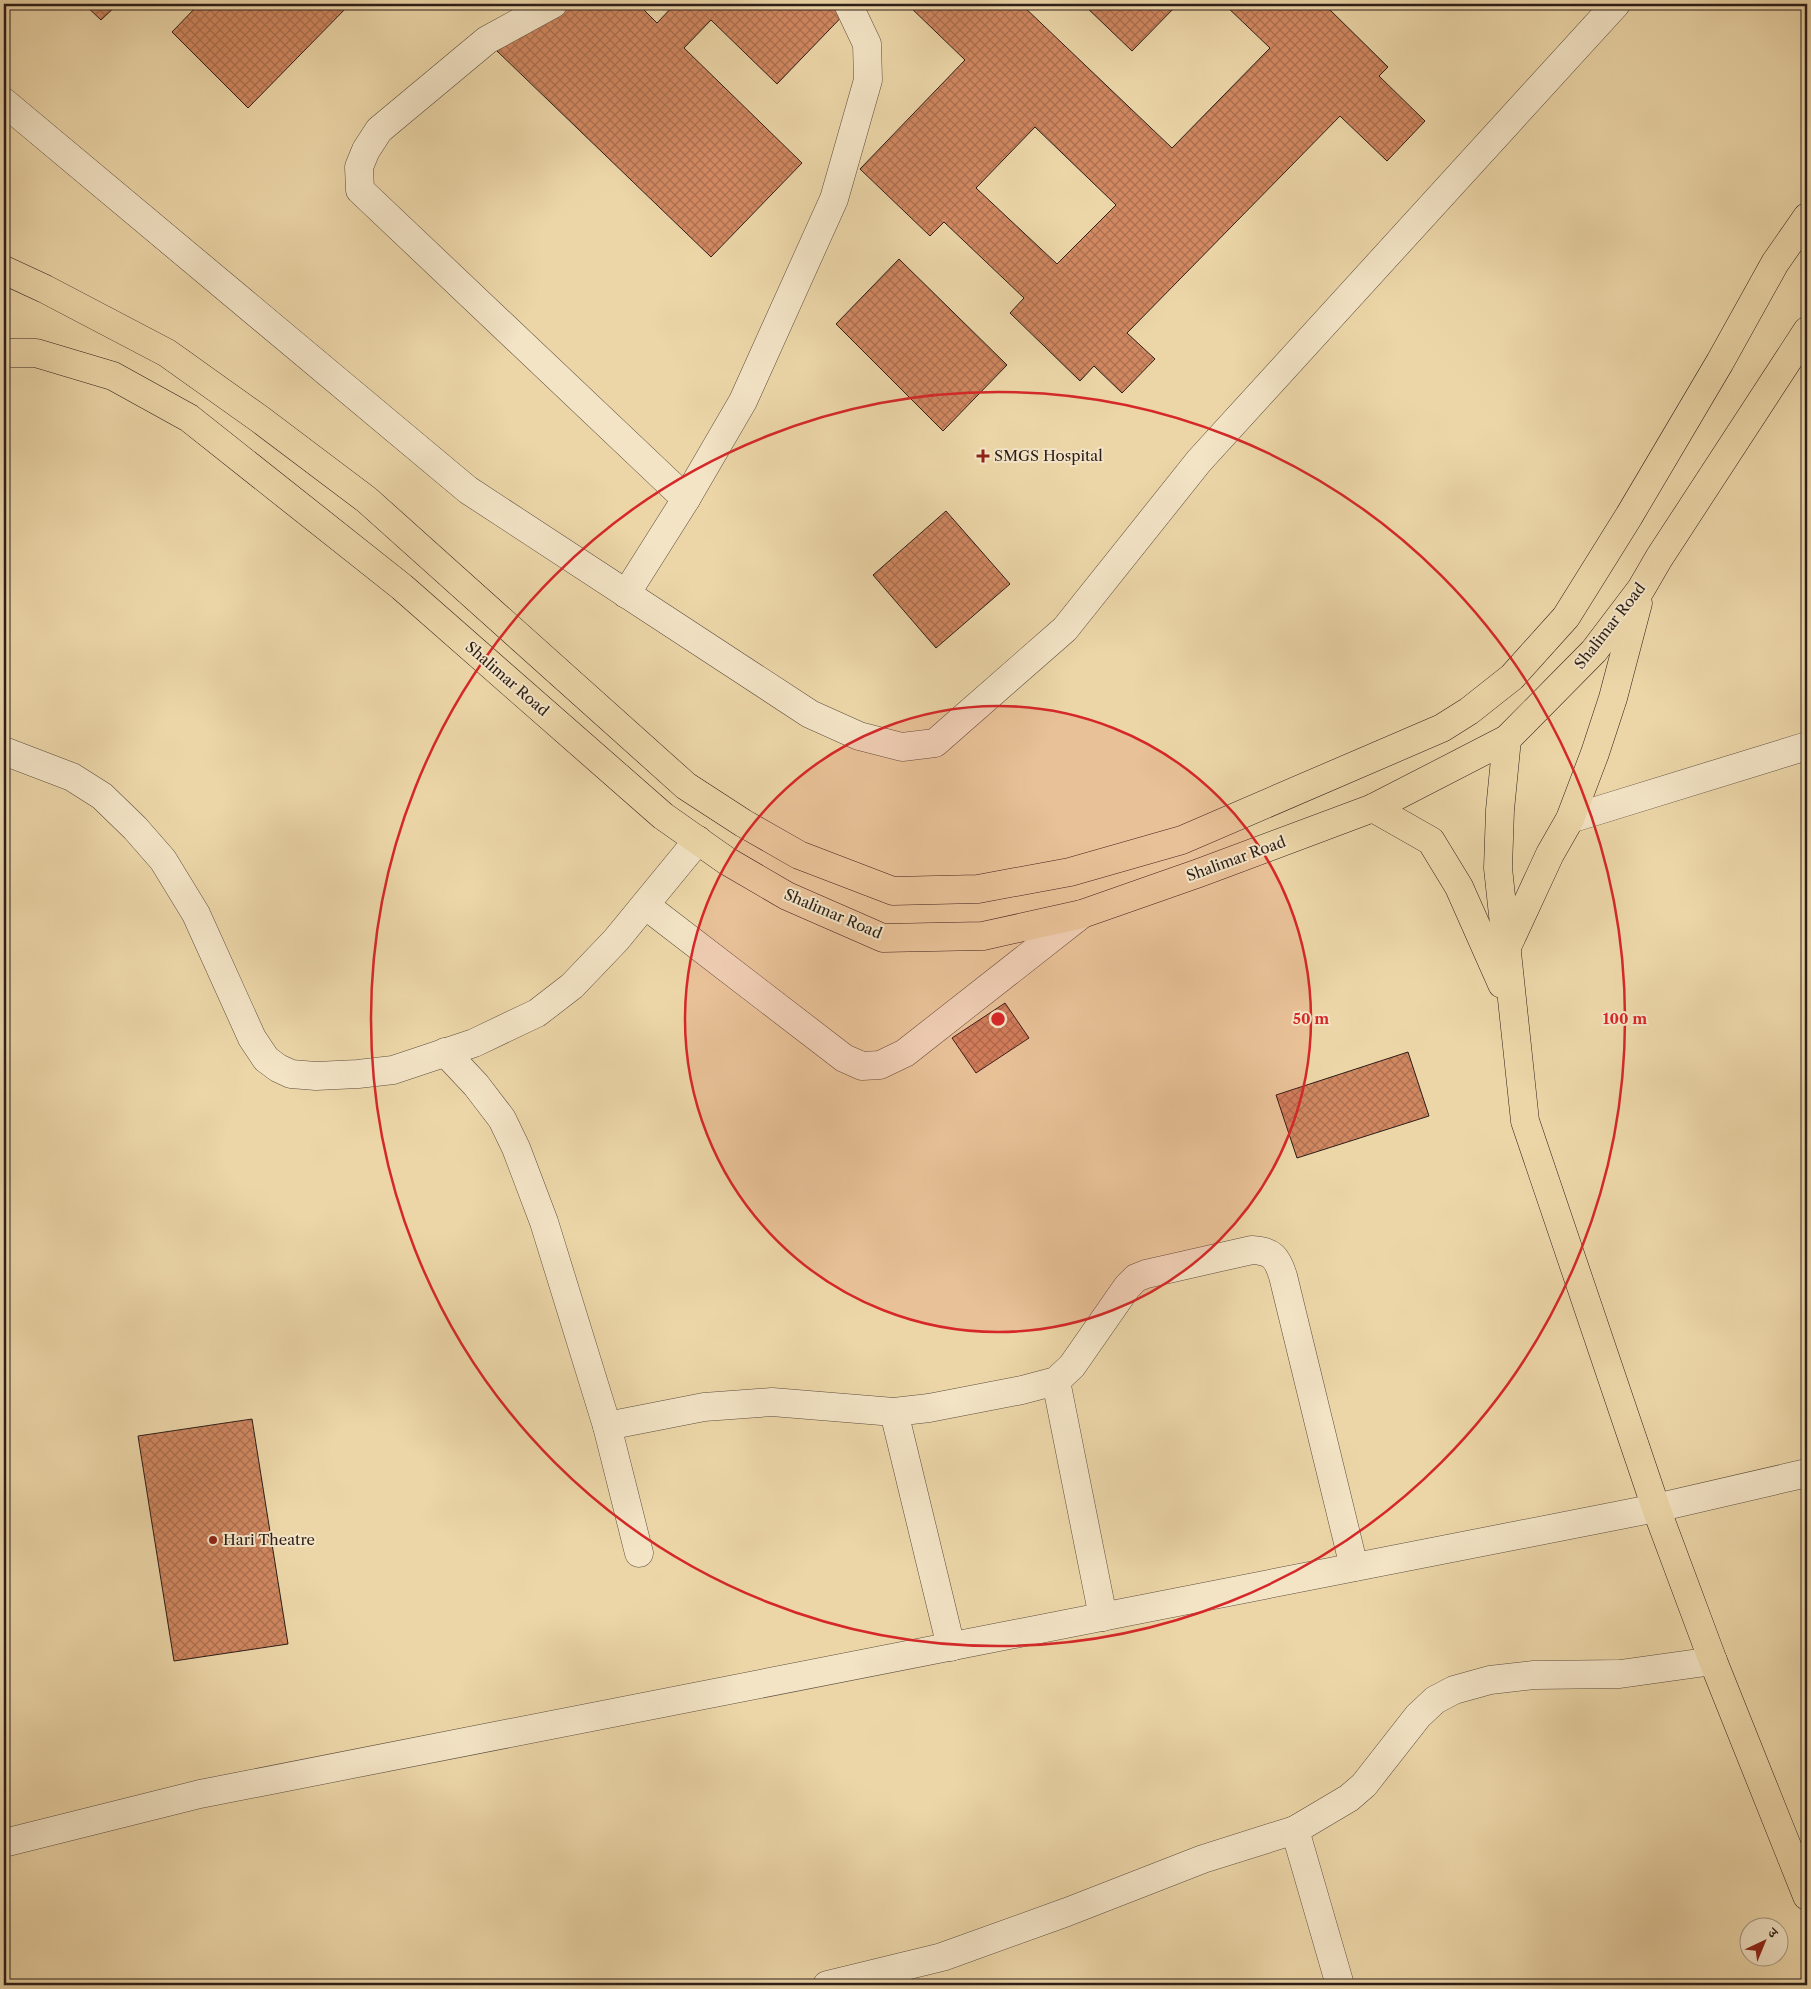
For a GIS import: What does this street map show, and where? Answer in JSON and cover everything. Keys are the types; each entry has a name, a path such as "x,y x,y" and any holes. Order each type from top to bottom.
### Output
{"main road":[{"path":"4,270 45,289 167,353 269,426 367,500 686,786 744,823 799,854 893,890 978,889 1070,872 1182,840 1442,728 1469,711 1512,677 1566,617 1629,516 1720,362 1775,263 1807,217"},
{"name":"Shalimar Road","path":"4,353 36,353 113,376 189,418 402,587 664,816 727,861 787,896 882,938 983,936 1082,914 1373,808 1508,739 1594,651 1641,589 1658,558 1807,331"},
{"path":"1506,950 1550,854 1570,819 1613,698 1641,589"},
{"path":"1508,739 1500,810 1498,868 1525,1121 1656,1508 1713,1661 1807,1896"},
{"path":"1373,808 1432,841 1458,887 1512,1006"}],"street":[{"path":"553,4 487,40 379,130 366,150 359,166 360,190 686,499"},
{"path":"626,594 686,499 743,401 834,199 868,80 867,44 848,4"},
{"path":"4,102 468,490 810,714 860,736 902,747 935,743 1065,629 1199,461 1616,4"},
{"path":"1570,819 1807,746"},
{"path":"4,751 72,777 102,796 135,828 162,860 196,914 252,1038 266,1059 278,1068 291,1074 316,1076 393,1070 474,1043 537,1013 572,986 616,940 698,840"},
{"path":"645,905 844,1058 862,1066 880,1065 905,1053 1082,914"},
{"path":"445,1052 476,1085 502,1119 516,1148 544,1222 607,1426 639,1553"},
{"path":"607,1426 704,1407 772,1402 894,1412 929,1408 1022,1390 1056,1381 1072,1366 1136,1278 1146,1274 1252,1250 1265,1251 1274,1256 1283,1276 1354,1567"},
{"path":"1056,1381 1103,1617"},
{"path":"894,1412 951,1647"},
{"path":"4,1843 200,1794 1656,1508 1807,1473"},
{"path":"827,1985 942,1957 1067,1912 1203,1859 1295,1830 1349,1798 1364,1785 1418,1716 1435,1700 1454,1690 1490,1680 1534,1675 1620,1674 1713,1661"},
{"path":"1295,1830 1340,1985"}],"building":[{"path":"84,4 118,4 101,20"},
{"path":"199,4 350,4 248,108 172,32"},
{"path":"543,4 638,4 657,23 675,4 854,4 777,84 711,20 684,48 802,163 711,257 497,51"},
{"path":"907,4 1021,4 1172,148 1270,48 1224,4 1304,4 1309,8 1313,4 1324,4 1388,67 1379,76 1425,121 1387,161 1340,116 1127,333 1155,359 1122,393 1094,366 1080,381 1010,313 1024,298 944,222 930,236 860,169 965,60","holes":["1035,127 1116,205 1057,264 976,188"]},
{"path":"1083,4 1178,4 1132,51"},
{"path":"899,259 1007,365 943,431 836,324"},
{"path":"946,511 1010,584 936,648 873,575"},
{"path":"1005,1003 1029,1038 976,1073 952,1038"},
{"path":"1408,1052 1429,1116 1297,1158 1276,1095"},
{"name":"Hari Theatre","path":"252,1419 288,1644 174,1661 138,1436"}],"place":[{"name":"SMGS Hospital","path":"983,456"},
{"name":"Hari Theatre","path":"213,1540"}]}
